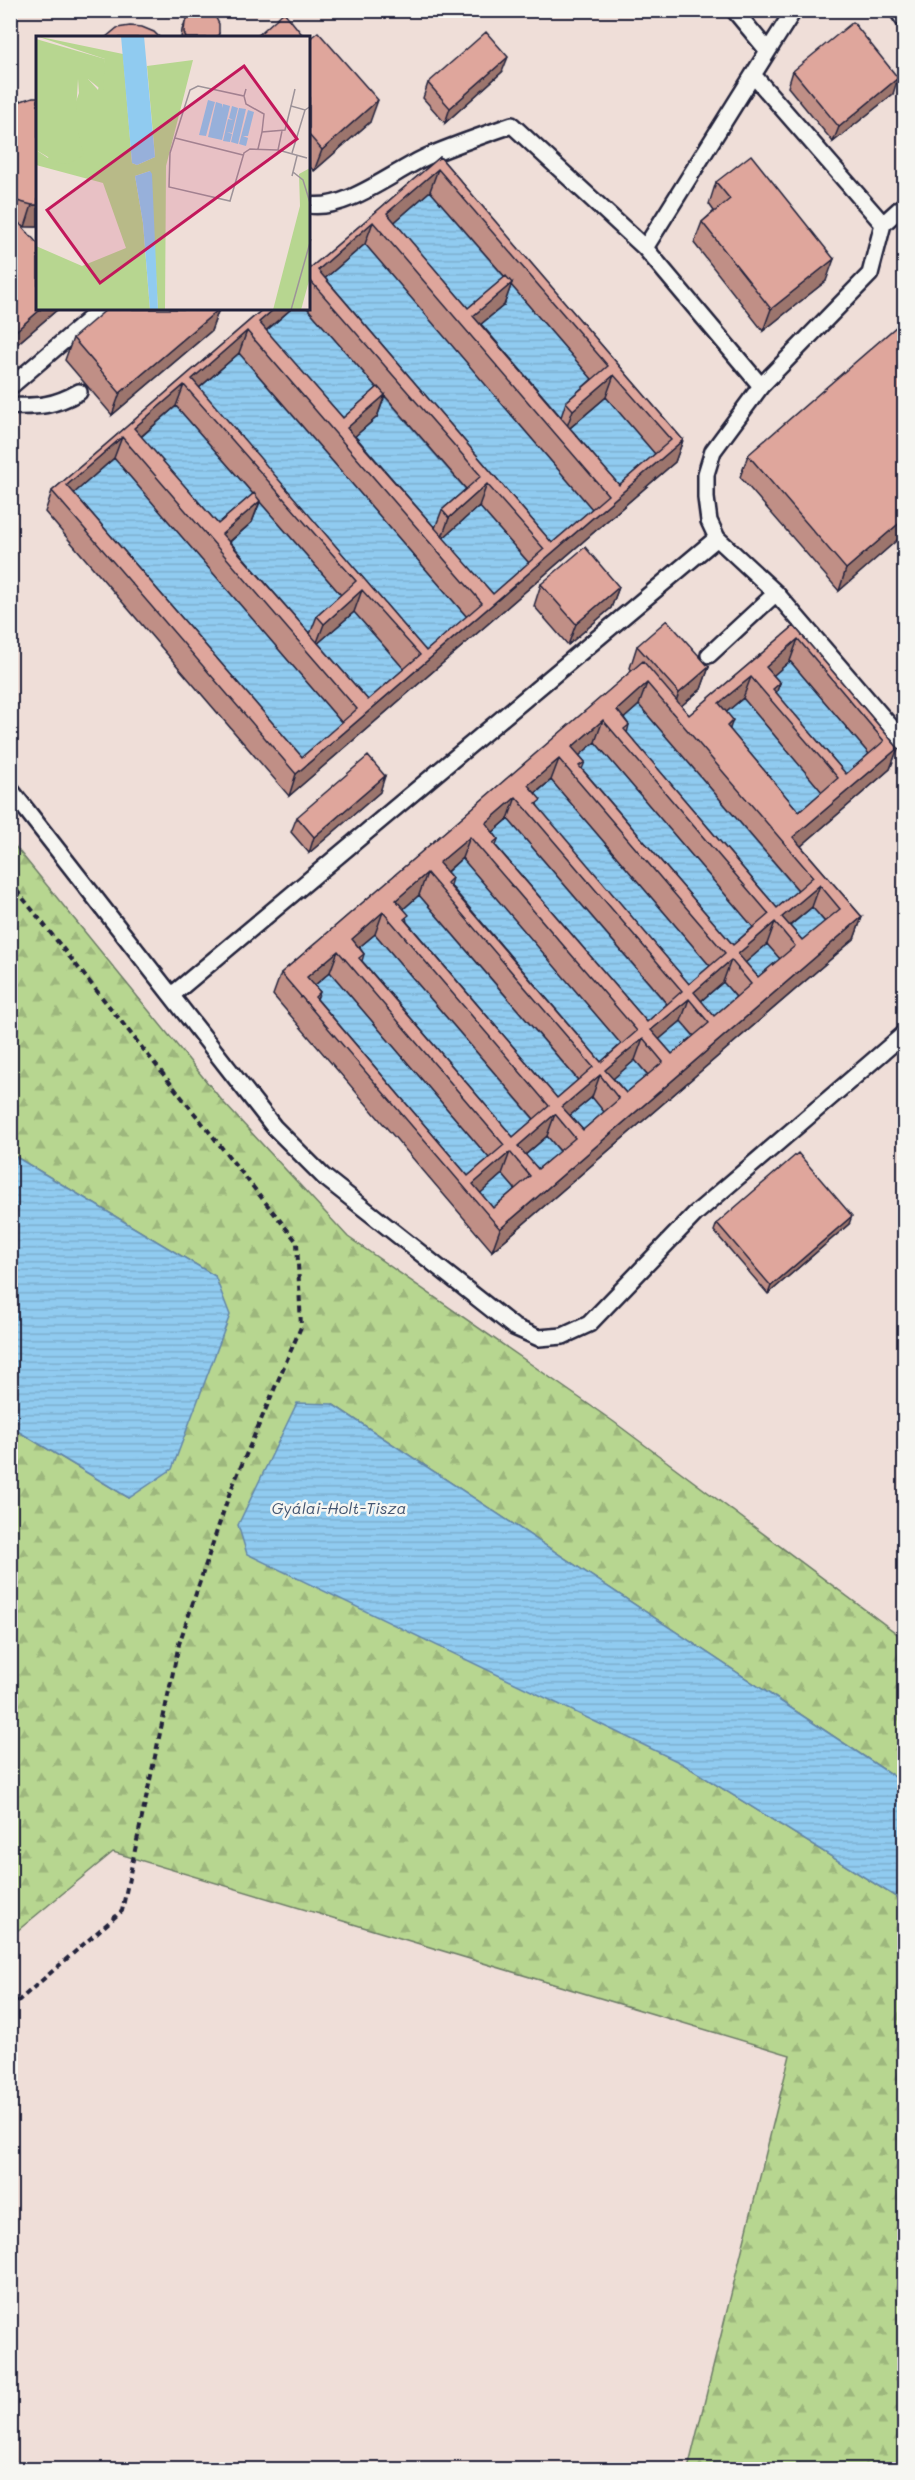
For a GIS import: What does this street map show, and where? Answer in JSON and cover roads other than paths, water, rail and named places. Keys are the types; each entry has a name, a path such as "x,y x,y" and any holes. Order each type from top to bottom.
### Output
{"lane":[{"path":"734,10 768,51"},
{"path":"645,248 794,10"},
{"path":"897,10 904,20"},
{"path":"754,76 883,224"},
{"path":"310,205 318,207 344,201 424,158 512,125 645,248 761,386"},
{"path":"904,205 883,224 870,274 761,386 713,451 706,474 706,498 710,521 717,538 776,593 904,742"},
{"path":"10,387 100,310"},
{"path":"10,406 42,407 61,402 79,392"},
{"path":"172,995 717,538"},
{"path":"710,655 776,593"},
{"path":"10,789 274,1127 323,1176 514,1327 539,1338 563,1336 589,1324 695,1214 904,1034"}],"water":[{"path":"430,191 600,388 566,431 606,397 663,462 611,507 379,235"},
{"path":"365,244 600,517 545,565 310,291"},
{"path":"290,310 309,310 473,498 441,539 479,506 536,571 485,616 339,450 377,417 335,440 251,344"},
{"path":"239,353 474,625 418,673 184,401"},
{"path":"176,406 348,603 316,645 354,612 412,677 360,722 214,556 252,522 210,546 126,450"},
{"path":"114,458 349,731 294,779 59,506"},
{"path":"790,661 877,763 838,796 758,688"},
{"path":"743,698 830,800 791,833 711,725"},
{"path":"639,705 805,899 769,930 609,731"},
{"path":"595,742 761,936 725,967 564,769"},
{"path":"551,780 717,974 681,1005 520,807"},
{"path":"508,819 674,1013 639,1044 478,845"},
{"path":"462,858 629,1053 593,1083 431,885"},
{"path":"419,895 585,1089 549,1120 389,922"},
{"path":"812,907 832,931 795,962 774,938"},
{"path":"375,934 541,1128 505,1159 344,960"},
{"path":"767,944 788,968 750,999 730,975"},
{"path":"330,972 496,1166 460,1197 299,999"},
{"path":"723,982 743,1006 706,1037 686,1014"},
{"path":"681,1021 701,1045 664,1076 644,1052"},
{"path":"635,1060 655,1084 618,1115 597,1091"},
{"path":"592,1097 612,1120 575,1152 555,1128"},
{"path":"547,1136 567,1160 530,1191 510,1168"},
{"path":"11,1154 215,1276 230,1315 172,1469 129,1498 11,1427"},
{"path":"502,1174 523,1198 485,1229 465,1206"},
{"name":"Gyálai-Holt-Tisza","path":"297,1403 332,1404 904,1783 904,1902 683,1764 247,1554 238,1525"}]}
